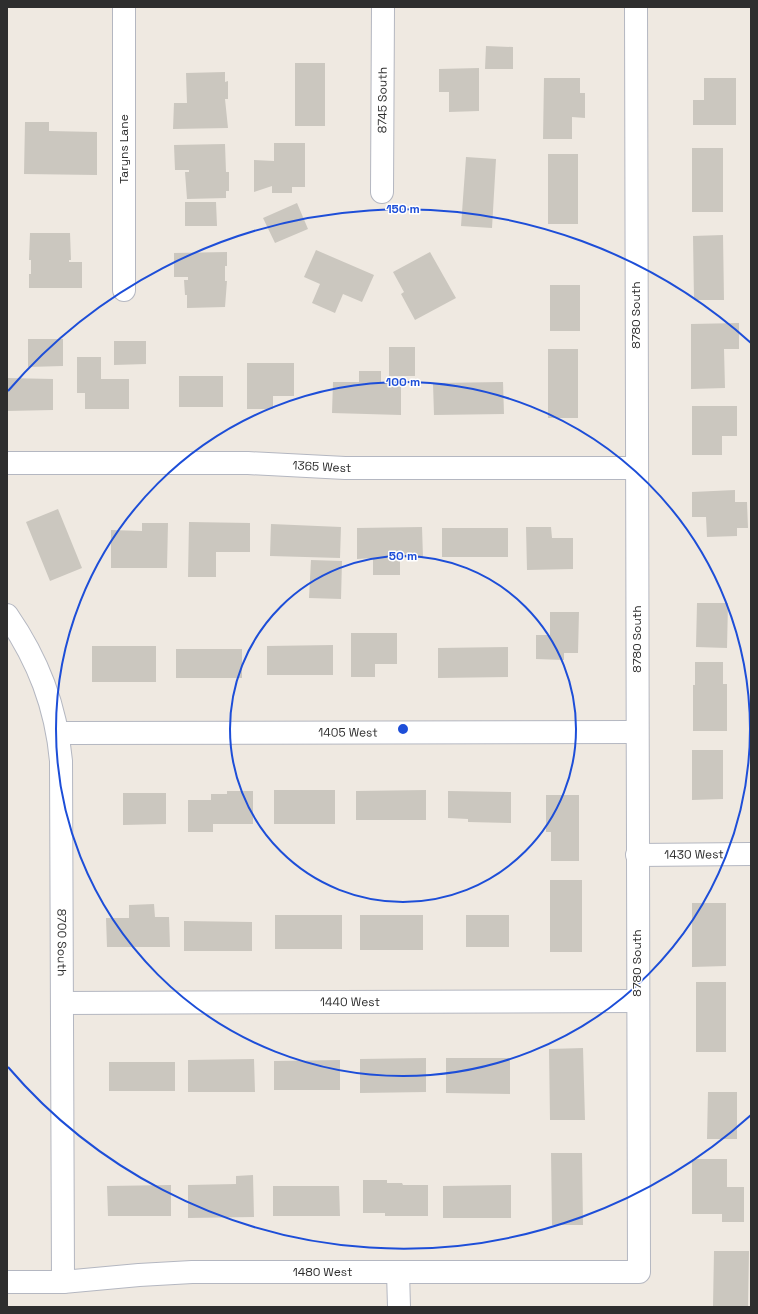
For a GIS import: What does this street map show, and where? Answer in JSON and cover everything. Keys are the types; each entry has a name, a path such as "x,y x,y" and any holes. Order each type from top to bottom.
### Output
{"street":[{"name":"Taryns Lane","path":"124,7 124,290"},
{"name":"8745 South","path":"382,192 383,7"},
{"name":"8780 South","path":"636,7 637,1001 639,1272"},
{"name":"1365 West","path":"7,463 248,463 345,468 637,468"},
{"name":"8700 South","path":"7,614 37,665 59,734 62,787 63,1282"},
{"name":"1405 West","path":"59,734 637,732"},
{"name":"1430 West","path":"637,855 751,854"},
{"name":"1440 West","path":"62,1003 637,1001"},
{"name":"1480 West","path":"7,1282 63,1282 139,1274 192,1272 639,1272"},
{"path":"398,1272 399,1307"}],"building":[{"path":"486,46 513,47 513,69 485,69"},
{"path":"295,63 325,63 325,126 295,126"},
{"path":"479,68 479,111 449,112 449,92 439,92 439,69"},
{"path":"225,72 225,82 228,81 228,99 225,99 228,128 173,129 174,103 187,103 186,73"},
{"path":"544,78 580,78 580,93 585,93 585,118 572,117 572,139 543,139"},
{"path":"704,78 736,78 736,125 693,125 693,100 704,100"},
{"path":"25,122 49,122 49,131 97,132 97,175 24,174"},
{"path":"274,143 305,143 305,187 292,187 292,193 272,193 272,186 254,192 254,160 274,161"},
{"path":"225,144 226,172 229,172 229,191 226,191 226,198 187,199 185,172 189,172 189,170 175,170 174,145"},
{"path":"692,148 723,148 723,212 692,212"},
{"path":"548,154 578,154 578,224 548,224"},
{"path":"466,157 496,159 492,228 461,226"},
{"path":"185,202 216,202 217,226 185,226"},
{"path":"297,203 308,229 275,243 263,218"},
{"path":"30,233 70,233 71,260 69,260 69,262 82,262 82,288 29,288 29,274 31,274 31,260 29,260"},
{"path":"723,235 724,300 694,300 693,236"},
{"path":"316,250 374,275 362,302 343,294 335,313 312,303 320,284 304,277"},
{"path":"227,252 227,266 225,266 225,281 227,281 225,307 187,308 187,295 185,295 184,280 188,280 188,277 174,277 174,253"},
{"path":"430,252 456,298 415,320 401,294 404,292 393,272"},
{"path":"550,285 580,285 580,331 550,331"},
{"path":"739,323 739,349 724,349 725,388 691,389 691,324"},
{"path":"28,339 63,339 63,366 28,367"},
{"path":"114,341 146,341 146,364 114,365"},
{"path":"389,347 415,347 415,376 389,376"},
{"path":"548,349 578,349 578,418 548,418"},
{"path":"77,357 101,357 101,379 129,379 129,409 85,409 85,393 77,393"},
{"path":"247,363 294,363 294,396 273,396 273,409 247,409"},
{"path":"359,371 381,371 381,383 401,383 401,415 332,413 333,382 359,382"},
{"path":"179,376 223,376 223,407 179,407"},
{"path":"7,378 53,379 53,410 7,411"},
{"path":"503,382 504,414 434,415 433,383"},
{"path":"692,406 737,406 737,436 722,436 722,455 692,455"},
{"path":"735,490 735,502 747,502 748,528 737,528 737,536 707,537 706,517 692,517 692,492"},
{"path":"58,509 82,568 50,581 26,522"},
{"path":"189,522 250,523 250,552 216,552 216,577 188,577"},
{"path":"142,523 168,523 167,568 111,568 111,530 142,531"},
{"path":"271,524 341,527 340,558 270,556"},
{"path":"422,527 423,558 400,558 400,575 373,575 373,558 357,559 357,528"},
{"path":"526,527 551,527 552,538 573,538 573,569 527,570"},
{"path":"442,528 508,528 508,557 442,557"},
{"path":"311,560 342,561 341,599 309,598"},
{"path":"697,603 728,603 727,648 696,647"},
{"path":"550,612 579,612 578,653 564,653 564,660 536,659 536,635 550,635"},
{"path":"351,633 397,633 397,664 375,664 375,677 351,677"},
{"path":"333,645 333,675 267,675 267,646"},
{"path":"92,646 156,646 156,682 92,682"},
{"path":"508,647 508,677 438,678 438,648"},
{"path":"176,649 242,649 242,678 176,678"},
{"path":"695,662 723,662 723,684 727,684 727,731 693,731 693,685 695,685"},
{"path":"692,750 723,750 723,799 692,800"},
{"path":"274,790 335,790 335,824 274,824"},
{"path":"426,790 426,820 356,820 356,791"},
{"path":"227,791 253,791 253,824 213,824 213,832 188,832 188,800 211,800 211,794 227,794"},
{"path":"448,791 511,792 511,823 468,822 468,819 448,818"},
{"path":"123,793 166,793 166,824 123,825"},
{"path":"546,795 579,795 579,861 551,861 551,832 546,832"},
{"path":"550,880 582,880 582,952 550,952"},
{"path":"692,903 726,903 726,966 692,967"},
{"path":"154,904 155,917 169,917 170,947 107,947 106,918 129,918 129,905"},
{"path":"275,915 342,915 342,949 275,949"},
{"path":"360,915 423,915 423,950 360,950"},
{"path":"466,915 509,915 509,947 466,947"},
{"path":"184,921 252,922 252,951 184,951"},
{"path":"696,982 726,982 726,1052 696,1052"},
{"path":"583,1048 585,1120 550,1120 549,1049"},
{"path":"426,1058 426,1092 360,1093 360,1059"},
{"path":"446,1058 510,1058 510,1094 446,1093"},
{"path":"254,1059 255,1092 188,1092 188,1060"},
{"path":"340,1060 340,1090 274,1090 274,1061"},
{"path":"109,1062 175,1062 175,1091 109,1091"},
{"path":"708,1092 737,1092 737,1139 707,1139"},
{"path":"551,1153 582,1153 583,1225 552,1225"},
{"path":"692,1159 727,1159 727,1187 744,1187 744,1222 722,1222 722,1214 692,1214"},
{"path":"253,1175 254,1217 188,1218 188,1185 236,1184 236,1176"},
{"path":"363,1180 387,1180 387,1183 402,1183 403,1185 428,1185 428,1216 385,1216 385,1213 363,1213"},
{"path":"171,1185 171,1216 108,1216 107,1186"},
{"path":"511,1185 511,1218 443,1218 443,1186"},
{"path":"273,1186 339,1186 340,1216 273,1216"},
{"path":"714,1251 749,1251 748,1307 713,1307"}]}
